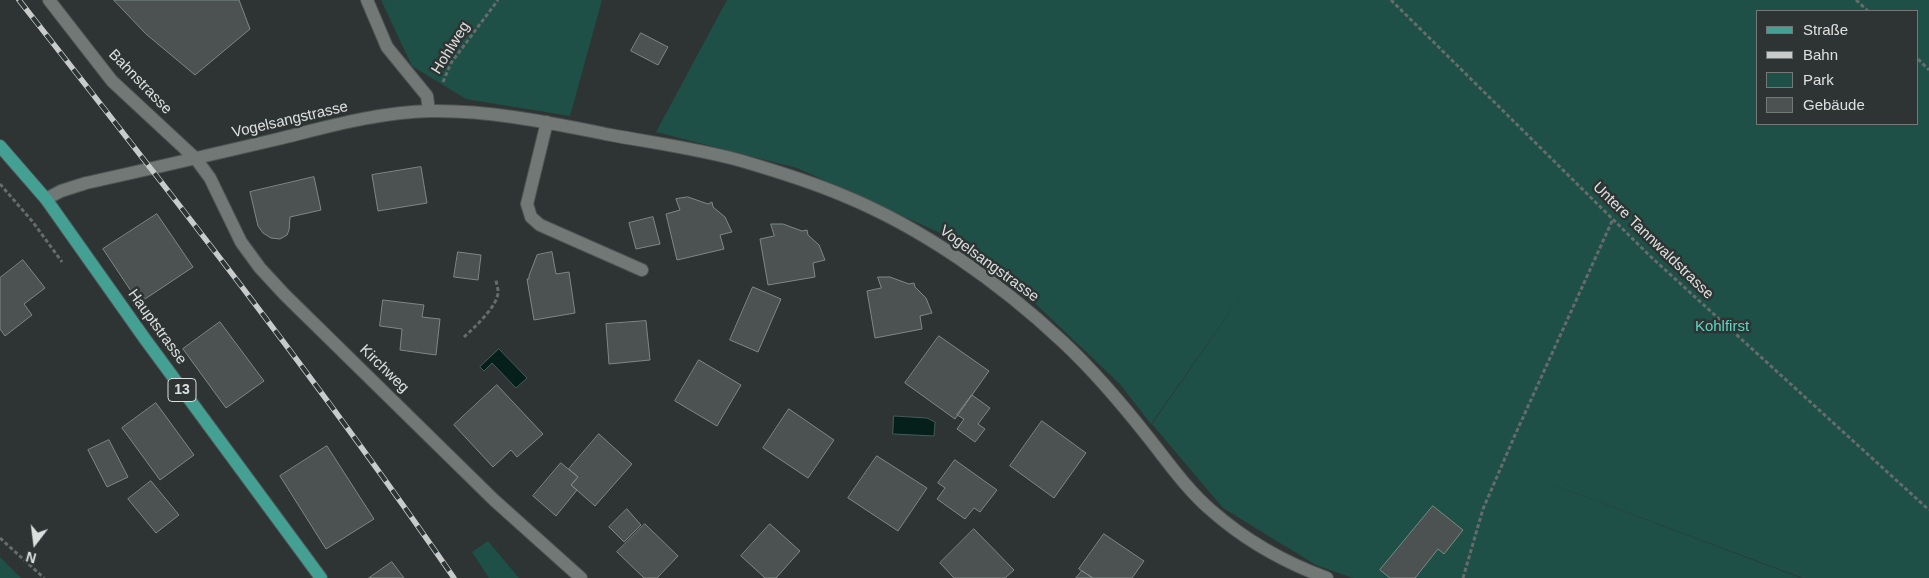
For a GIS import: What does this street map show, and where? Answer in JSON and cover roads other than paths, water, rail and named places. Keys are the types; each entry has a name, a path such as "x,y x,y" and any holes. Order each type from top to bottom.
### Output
{"main road":[{"name":"Hauptstrasse","path":"0,146 46,200 145,339 321,578"}],"street":[{"name":"Bahnstrasse","path":"49,0 112,81 196,158"},
{"path":"367,0 387,47 427,96 429,111"},
{"name":"Vogelsangstrasse","path":"46,200 61,191 86,183 383,116 429,111 490,114 547,122 746,162 843,195 884,215 930,241 992,284 1064,343 1134,419 1187,486 1210,510 1265,549 1327,578"},
{"path":"547,122 527,204 530,217 540,225 642,270"},
{"name":"Kirchweg","path":"196,158 210,178 241,242 260,268 285,296 494,500 581,578"}],"railway":[{"path":"19,0 186,214 295,358 349,430 454,578"}],"park label":[{"name":"Kohlfirst","path":"1722,327"}]}
